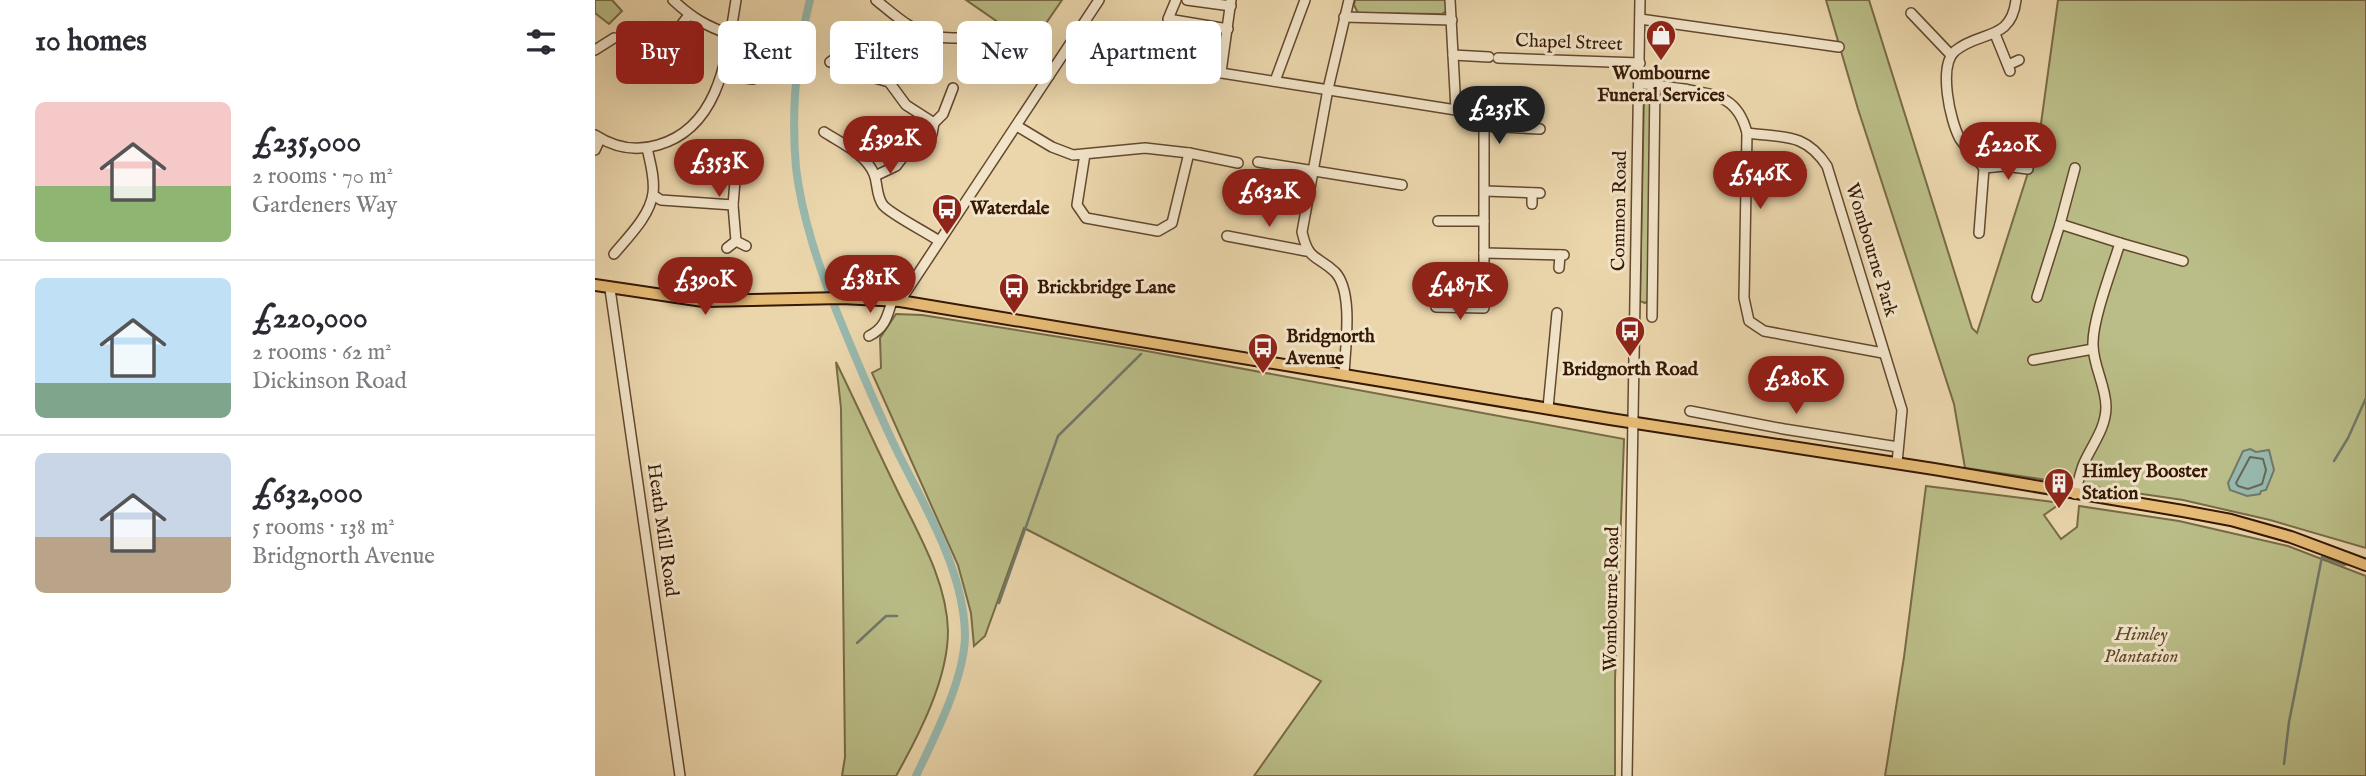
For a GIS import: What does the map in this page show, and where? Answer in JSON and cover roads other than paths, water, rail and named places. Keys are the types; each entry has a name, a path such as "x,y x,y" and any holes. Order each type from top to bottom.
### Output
{"main road":[{"path":"595,285 703,301 842,298 896,301 2231,520 2291,537 2366,565"}],"street":[{"path":"673,0 689,15 718,30"},
{"path":"732,21 736,0"},
{"path":"876,0 904,21"},
{"path":"1085,21 1099,0"},
{"path":"1176,0 1168,19 1228,29"},
{"path":"1187,0 1231,3 1221,72 1476,114 1484,126 1484,308 1440,307 1444,295"},
{"path":"1275,81 1305,0"},
{"path":"1306,251 1302,232 1328,89 1349,0"},
{"path":"1450,0 1455,110"},
{"name":"Common Road","path":"1633,422 1640,0"},
{"path":"1975,227 1984,168 1961,140 1954,122 1946,77 1951,55 1966,44 1995,34 2012,20 2016,0"},
{"path":"1911,13 1951,55"},
{"path":"684,21 689,15"},
{"path":"1344,17 1451,20"},
{"path":"1640,19 1833,43"},
{"path":"1995,34 2009,68 2019,61"},
{"path":"595,50 614,38"},
{"path":"1052,71 1066,50"},
{"name":"Chapel Street","path":"1453,55 1640,63"},
{"path":"595,150 598,137 618,146 647,148 674,138 704,113 718,83"},
{"path":"890,84 906,105 934,123"},
{"path":"869,336 879,331 886,321 896,301 1044,84"},
{"path":"1640,84 1722,97 1741,114 1747,133 1744,298 1749,321 1764,331 1884,353"},
{"name":"Common Road","path":"1636,308 1652,312 1655,85"},
{"path":"922,149 932,134 934,123 943,114 953,88"},
{"path":"1017,126 1062,152 1085,155 1145,148 1189,153 1224,166 1238,163"},
{"path":"1484,126 1540,129"},
{"path":"824,132 835,134 863,158 875,176 883,205 939,241"},
{"name":"Wombourne Park","path":"1747,133 1798,139 1817,150 1827,166 1902,411 1896,463"},
{"path":"614,254 627,245 653,195 647,148"},
{"path":"1085,155 1077,205 1081,214 1086,218 1158,230 1173,223 1189,153"},
{"path":"736,241 733,205 737,157"},
{"path":"875,176 905,159"},
{"path":"1258,162 1402,185"},
{"path":"1984,168 1992,166 2028,169"},
{"path":"2036,297 2075,168"},
{"path":"1485,191 1536,193 1532,204"},
{"path":"653,195 661,200 733,205"},
{"path":"1444,231 1441,220 1484,221"},
{"path":"2060,224 2183,261"},
{"path":"1227,236 1306,251 1335,272 1346,293 1345,375"},
{"path":"736,241 746,246"},
{"path":"727,248 736,241"},
{"path":"2075,494 2083,465 2099,433 2106,406 2094,349 2095,330 2120,243"},
{"path":"1484,253 1562,255 1559,268"},
{"name":"Heath Mill Road","path":"610,289 680,776"},
{"path":"1548,408 1556,313"},
{"path":"1543,327 1555,327"},
{"path":"2033,360 2094,349"},
{"path":"1690,411 1898,447"},
{"name":"Wombourne Road","path":"1627,776 1633,422"},
{"path":"1742,440 1746,422"}],"water":[{"path":"2250,449 2256,452 2269,450 2274,470 2266,490 2247,496 2230,490 2228,483 2243,451"}],"waterway":[{"path":"810,0 798,62 794,125 796,168 807,222 829,293 866,383 943,543 959,590 963,613 965,637 954,690 916,776"},
{"path":"999,603 1058,436 1141,354"},
{"path":"2334,461 2366,398"},
{"path":"2284,764 2289,722 2322,557 2347,564"},
{"path":"857,643 886,616 897,616"}],"place":[{"name":"Wombourne Funeral Services","path":"1661,62"},
{"name":"Waterdale","path":"947,236"},
{"name":"Brickbridge Lane","path":"1014,315"},
{"name":"Bridgnorth Road","path":"1630,358"},
{"name":"Bridgnorth Avenue","path":"1263,375"},
{"name":"Himley Booster Station","path":"2059,510"}],"park label":[{"name":"Himley Plantation","path":"2141,646"}]}
